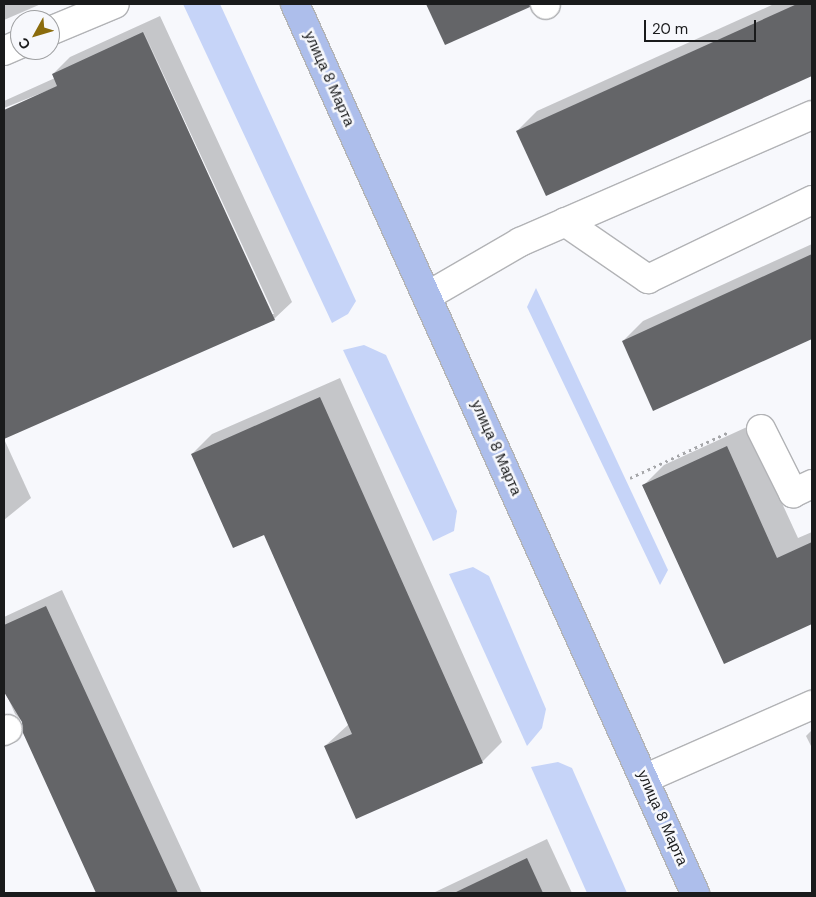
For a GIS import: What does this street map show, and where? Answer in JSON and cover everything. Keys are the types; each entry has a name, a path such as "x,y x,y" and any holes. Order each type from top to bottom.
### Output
{"main road":[{"name":"улица 8 Марта","path":"295,4 695,893"}],"lane":[{"path":"60,28 115,4"},
{"path":"428,296 520,242 812,115"},
{"path":"565,222 648,279 812,200"},
{"path":"761,429 793,493 812,484"},
{"path":"644,779 812,705"}],"path":[{"path":"630,478 752,421 761,429"}],"shaded area":[{"path":"183,4 220,4 356,301 348,314 332,323"},
{"path":"536,288 668,570 660,585 527,307"},
{"path":"364,345 386,355 457,511 454,531 433,541 343,350"},
{"path":"473,567 489,576 546,709 542,728 527,746 449,574"},
{"path":"558,762 572,768 627,893 587,893 531,767"}],"building":[{"path":"426,4 530,4 530,7 445,45"},
{"path":"797,4 812,4 812,76 546,196 516,131"},
{"path":"143,32 275,320 4,439 4,110 57,86 52,74"},
{"path":"812,254 812,339 653,411 622,341"},
{"path":"320,397 483,763 356,819 324,746 352,734 264,535 233,548 191,454"},
{"path":"727,446 777,558 812,542 812,624 724,664 642,485"},
{"path":"46,606 178,893 96,893 23,733 22,722 4,692 4,625"},
{"path":"527,858 543,893 454,893"}]}
